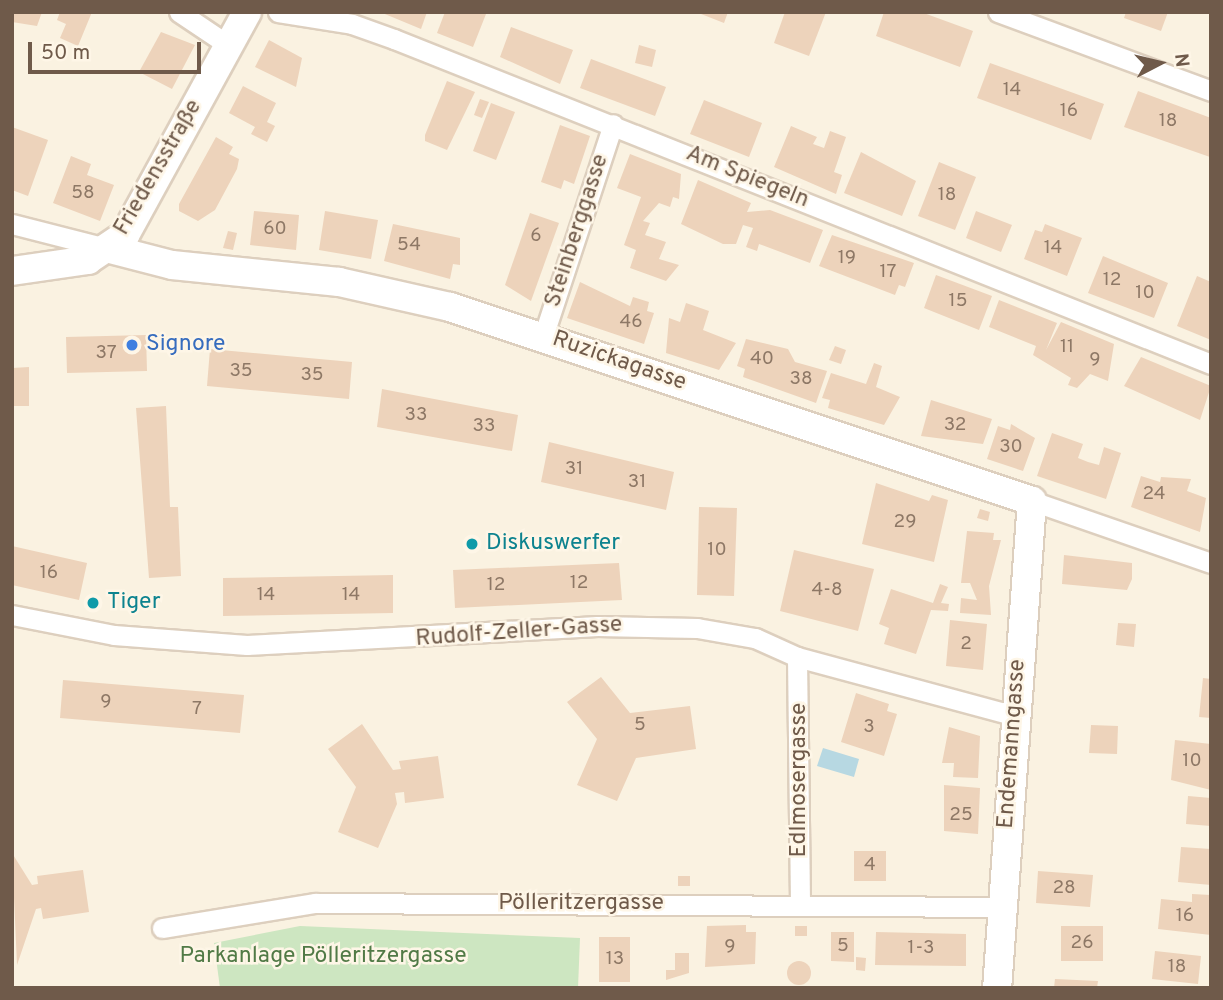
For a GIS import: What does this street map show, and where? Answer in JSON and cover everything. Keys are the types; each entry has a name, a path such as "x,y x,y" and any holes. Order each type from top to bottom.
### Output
{"street":[{"path":"179,12 228,45"},
{"name":"Friedensstraße","path":"110,249 125,235 247,12"},
{"name":"Am Spiegeln","path":"278,12 352,24 614,124 1211,364"},
{"path":"998,12 1211,91"},
{"name":"Steinberggasse","path":"543,337 614,124"},
{"name":"Ruzickagasse","path":"12,224 172,265 391,293 543,337 1211,563"},
{"path":"12,271 88,260 110,249"},
{"name":"Endemanngasse","path":"997,988 1032,501"},
{"name":"Rudolf-Zeller-Gasse","path":"12,615 114,635 247,645 676,627 755,638 797,657 1015,716"},
{"name":"Edlmosergasse","path":"797,657 800,904"},
{"name":"Pölleritzergasse","path":"162,928 314,903 1002,907"}],"green space":[{"name":"Parkanlage Pölleritzergasse","path":"300,926 580,938 578,988 220,988 214,943"}],"water":[{"path":"823,748 859,759 854,777 817,766"}],"building":[{"path":"12,12 42,12 37,26 12,22"},
{"path":"60,12 92,12 78,46 60,38 66,24 57,20"},
{"path":"380,12 427,12 421,29"},
{"path":"445,12 486,14 473,47 437,33"},
{"path":"696,12 728,12 724,23"},
{"path":"785,12 826,12 809,56 774,43"},
{"path":"884,12 921,12 973,31 960,67 876,36"},
{"path":"1126,12 1168,12 1161,31 1124,18"},
{"path":"511,27 573,50 560,84 500,57"},
{"path":"161,32 195,45 172,89 139,72"},
{"path":"269,40 302,58 296,87 255,67"},
{"path":"639,45 656,50 652,67 635,63"},
{"path":"591,59 666,87 655,116 580,88"},
{"path":"990,63 1104,104 1091,140 977,98"},
{"path":"447,81 475,92 447,150 425,141 425,135"},
{"path":"243,86 276,103 267,122 275,126 267,142 251,134 255,127 229,113"},
{"path":"1138,91 1211,118 1210,157 1124,127"},
{"path":"480,99 489,102 482,118 474,115"},
{"path":"704,100 762,123 749,157 690,134"},
{"path":"491,103 515,112 496,160 473,151"},
{"path":"560,125 590,136 574,184 564,180 561,189 541,182"},
{"path":"791,126 817,137 813,144 824,148 830,131 846,137 834,172 842,175 836,194 774,167"},
{"path":"12,127 48,140 28,196 12,190"},
{"path":"216,137 233,147 229,154 239,159 237,169 215,210 198,221 179,211 179,204"},
{"path":"861,152 916,181 902,216 844,193"},
{"path":"630,154 681,174 679,199 673,197 670,207 659,203 643,221 650,223 645,235 666,242 659,259 679,265 666,281 630,268 636,250 624,245 641,197 617,188"},
{"path":"71,156 91,164 87,175 114,185 100,221 53,203"},
{"path":"939,162 976,177 955,230 918,216"},
{"path":"698,180 751,203 747,212 770,210 823,230 810,263 759,244 757,251 746,247 753,228 743,225 736,244 723,244 681,224"},
{"path":"254,211 299,215 296,250 250,245"},
{"path":"325,211 378,220 371,259 319,250"},
{"path":"976,211 1012,225 1001,252 966,238"},
{"path":"530,213 559,223 531,301 505,285"},
{"path":"393,224 460,238 460,265 453,264 450,279 384,261"},
{"path":"1045,224 1082,238 1067,276 1024,259 1035,230 1042,232"},
{"path":"228,231 237,233 233,250 223,248"},
{"path":"832,235 914,263 905,287 899,285 895,295 819,266"},
{"path":"1103,256 1168,283 1154,318 1088,293"},
{"path":"936,275 992,296 979,330 924,308"},
{"path":"1197,276 1211,282 1211,340 1177,326"},
{"path":"580,282 630,306 633,297 649,302 647,311 654,313 644,344 567,318"},
{"path":"999,300 1057,323 1046,350 1061,322 1114,344 1108,381 1090,374 1077,388 1068,385 1071,378 1033,355 1036,346 989,327"},
{"path":"686,303 709,311 703,330 736,343 719,370 666,353 669,318 680,322"},
{"path":"146,335 147,371 67,373 66,337"},
{"path":"746,339 788,349 795,362 827,371 816,403 743,377 745,369 737,366"},
{"path":"835,346 846,350 841,364 829,360"},
{"path":"210,349 352,362 349,399 207,386"},
{"path":"1141,357 1211,386 1200,420 1124,386"},
{"path":"874,363 882,366 876,387 900,397 884,425 828,408 830,400 822,398 831,373 866,384"},
{"path":"29,367 29,406 12,406 12,368"},
{"path":"382,389 518,415 512,451 377,427"},
{"path":"931,400 992,419 983,444 921,436"},
{"path":"166,406 170,507 178,507 181,576 149,578 136,408"},
{"path":"1011,424 1035,438 1023,471 987,459 998,426 1010,430"},
{"path":"1052,433 1083,444 1078,458 1088,462 1099,465 1104,447 1121,453 1106,499 1037,476"},
{"path":"549,442 674,472 666,510 541,482"},
{"path":"1141,476 1160,482 1161,477 1191,479 1187,491 1206,498 1200,532 1131,507"},
{"path":"876,483 929,501 932,495 948,500 934,562 862,544"},
{"path":"699,507 737,508 734,596 697,595"},
{"path":"980,509 990,512 988,521 977,518"},
{"path":"967,531 994,533 993,540 1001,540 989,586 991,615 960,613 961,598 977,600 970,583 961,583"},
{"path":"12,546 87,563 79,600 12,585"},
{"path":"794,550 874,569 858,631 780,611"},
{"path":"1064,555 1132,563 1132,579 1127,590 1062,584"},
{"path":"619,563 622,600 455,608 453,570"},
{"path":"393,575 393,613 223,616 223,578"},
{"path":"940,584 948,587 941,603 949,604 948,611 931,610 916,654 884,644 889,628 879,624 891,589 933,603"},
{"path":"950,620 987,624 983,670 946,666"},
{"path":"1118,623 1136,624 1134,647 1116,645"},
{"path":"601,677 630,713 690,706 696,749 636,758 617,801 577,785 597,739 567,702"},
{"path":"1203,678 1211,679 1211,718 1199,717"},
{"path":"63,680 244,695 240,733 60,718"},
{"path":"856,693 889,704 887,711 897,714 884,756 841,742"},
{"path":"362,724 393,770 401,769 399,761 438,756 444,798 405,803 404,792 395,793 397,804 378,848 338,832 356,787 328,749"},
{"path":"1091,725 1118,726 1117,754 1089,753"},
{"path":"949,727 980,736 978,778 953,777 954,763 942,763"},
{"path":"1175,740 1211,744 1211,790 1171,780"},
{"path":"944,785 980,788 978,834 944,831"},
{"path":"1188,796 1211,798 1211,826 1186,824"},
{"path":"1181,847 1211,849 1211,885 1178,882"},
{"path":"854,851 886,851 886,881 854,881"},
{"path":"12,853 32,885 38,884 37,876 83,870 89,912 43,919 41,908 36,909 17,965"},
{"path":"1038,871 1093,875 1090,907 1036,903"},
{"path":"678,876 690,876 690,886 678,886"},
{"path":"1192,894 1211,895 1211,935 1158,929 1161,899 1192,902"},
{"path":"746,925 746,932 756,932 755,964 705,967 707,926"},
{"path":"795,926 807,926 807,936 795,936"},
{"path":"1061,926 1103,926 1103,961 1061,961"},
{"path":"831,932 854,932 854,962 831,961"},
{"path":"876,932 966,934 966,966 875,965"},
{"path":"599,937 630,937 630,982 599,982"},
{"path":"1155,951 1201,956 1198,984 1152,979"},
{"path":"675,953 689,953 689,973 666,980 666,970 675,970"},
{"path":"856,957 866,958 865,971 856,970"},
{"path":"799,961 807,965 811,973 807,981 799,985 791,981 787,973 791,965"},
{"path":"1055,979 1098,981 1097,988 1054,988"}],"place":[{"name":"Signore","path":"132,345"},
{"name":"Diskuswerfer","path":"472,544"},
{"name":"Tiger","path":"93,603"}]}
